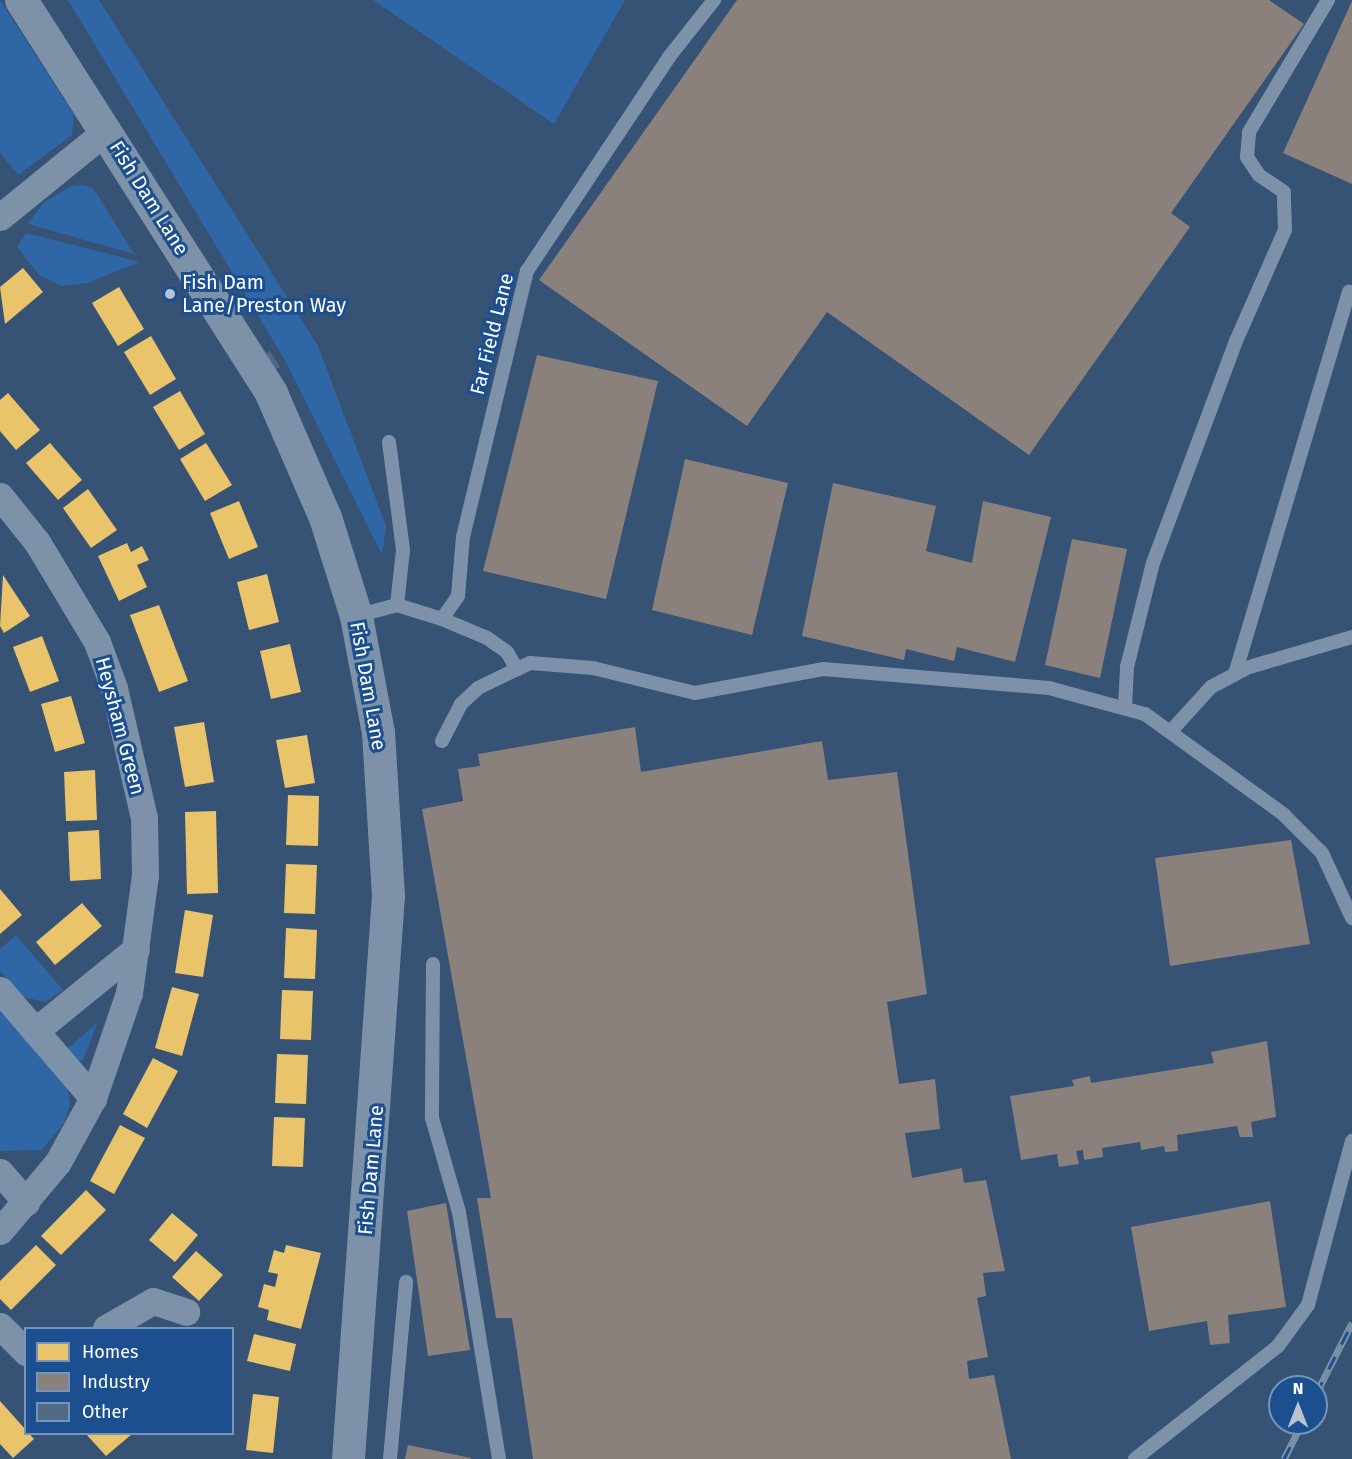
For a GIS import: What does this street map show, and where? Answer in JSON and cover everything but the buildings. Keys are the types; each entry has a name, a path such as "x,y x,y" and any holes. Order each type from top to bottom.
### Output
{"street":[{"name":"Fish Dam Lane","path":"21,0 271,393 325,517 356,616 378,732 388,895 348,1459"},
{"path":"0,217 106,131"},
{"name":"Heysham Green","path":"0,496 75,602 114,688 144,818 145,875 136,949 115,1042 93,1098 58,1162 0,1231"},
{"path":"35,1031 136,949"},
{"path":"0,990 93,1098"},
{"path":"0,1172 26,1202"},
{"path":"108,1327 126,1312 153,1302 186,1312"},
{"path":"0,1326 24,1350"}],"lane":[{"name":"Far Field Lane","path":"442,619 458,596 463,537 527,271 638,102 714,0"},
{"path":"1125,707 1127,667 1153,563 1236,341 1285,230 1284,192 1259,176 1247,157 1249,132 1329,0"},
{"path":"1235,674 1349,292"},
{"path":"389,442 403,550 397,605"},
{"path":"356,616 397,605 442,619 487,638 507,652 517,669"},
{"path":"1171,731 1211,687 1235,674 1352,637"},
{"path":"442,741 460,704 478,688 517,669 555,662 694,693 823,669 1027,685 1125,707 1171,731 1306,835 1333,872 1352,918"},
{"path":"433,964 432,1118 459,1212 499,1459"},
{"path":"1135,1459 1259,1363 1294,1326 1308,1305 1327,1245 1352,1142"},
{"path":"390,1459 406,1282"}],"shaded area":[{"path":"0,0 74,115 72,135 18,175 0,153"},
{"path":"68,0 99,0 318,346 386,526 382,555 286,362"},
{"path":"373,0 625,0 554,124"},
{"path":"84,185 94,189 134,254 28,224 43,203 71,186"},
{"path":"26,233 140,262 88,283 62,286 39,275 17,247"},
{"path":"16,935 63,990 45,1002 23,997 0,971 0,949"},
{"path":"0,1004 67,1087 70,1104 64,1123 42,1150 0,1151"},
{"path":"98,1022 83,1060 78,1061 67,1049"}],"railway":[{"path":"1326,1375 1352,1323"},
{"path":"1284,1459 1296,1435"}],"place":[{"name":"Fish Dam Lane/Preston Way","path":"170,294"}]}
